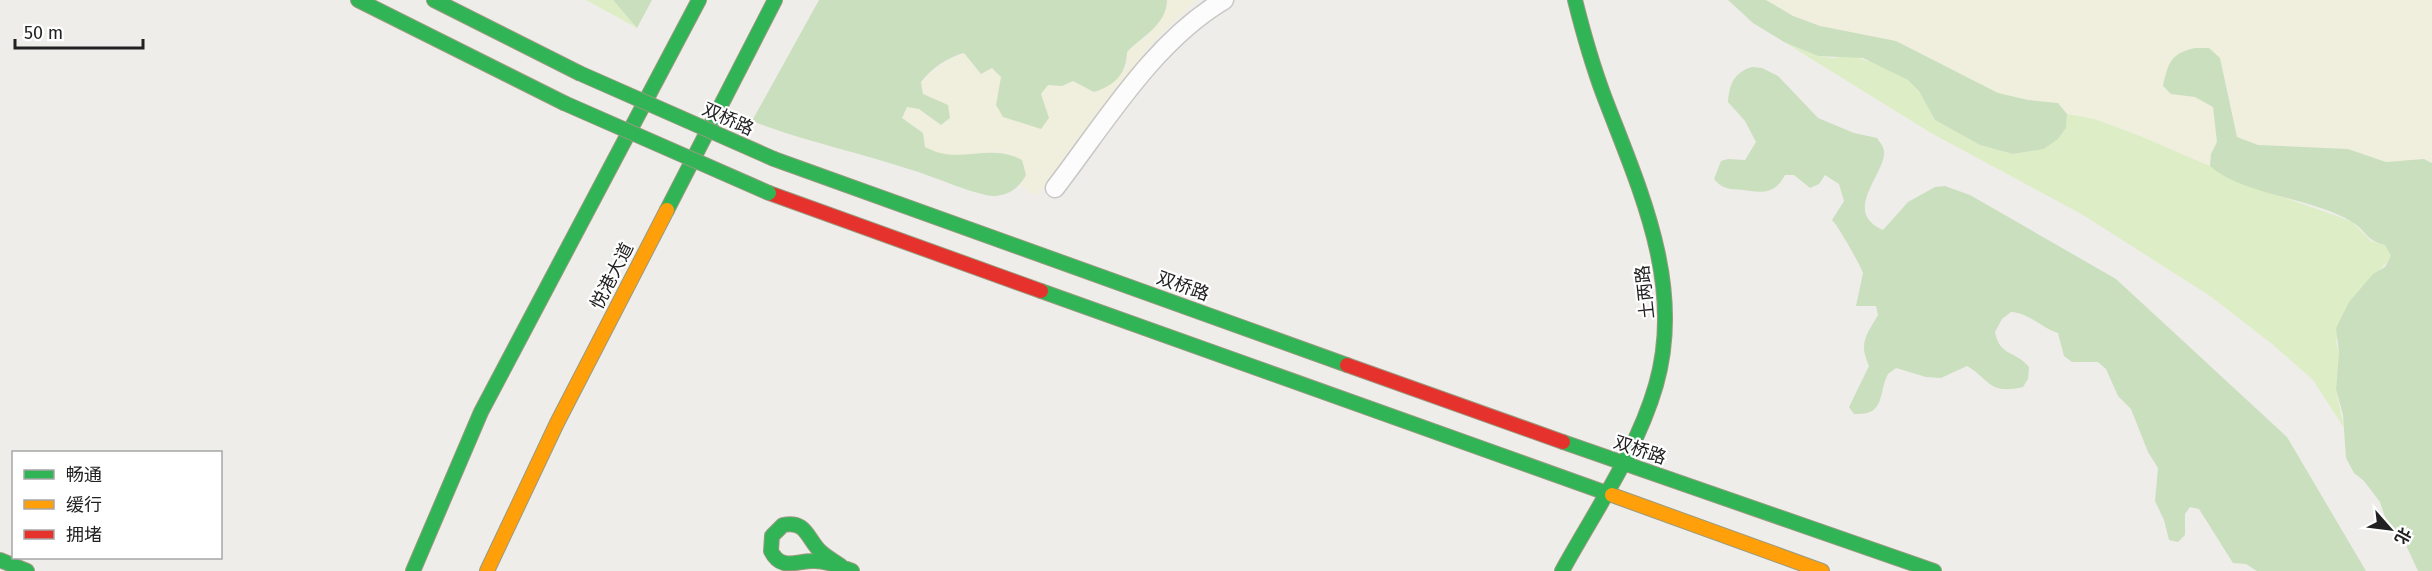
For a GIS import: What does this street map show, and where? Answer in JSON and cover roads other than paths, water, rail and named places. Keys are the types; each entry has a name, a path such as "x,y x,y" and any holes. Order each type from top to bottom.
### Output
{"main road":[{"path":"358,0 564,103 769,193 1822,571"},
{"name":"双桥路","path":"434,0 579,73 774,159 1621,462 1934,571"},
{"path":"415,530 482,412 699,0"},
{"name":"土两路","path":"1562,571 1621,462 1657,384 1666,340 1666,292 1657,244 1585,42 1575,0"},
{"name":"悦港大道","path":"486,571 556,423 775,1"},
{"path":"413,571 482,412"},
{"path":"791,523 798,524 808,532 818,549 847,569 813,561 794,566 780,563 771,552 770,538 778,527 791,523"},
{"path":"0,560 27,571"}],"street":[{"path":"1055,188 1156,57 1181,30 1224,0"}]}
